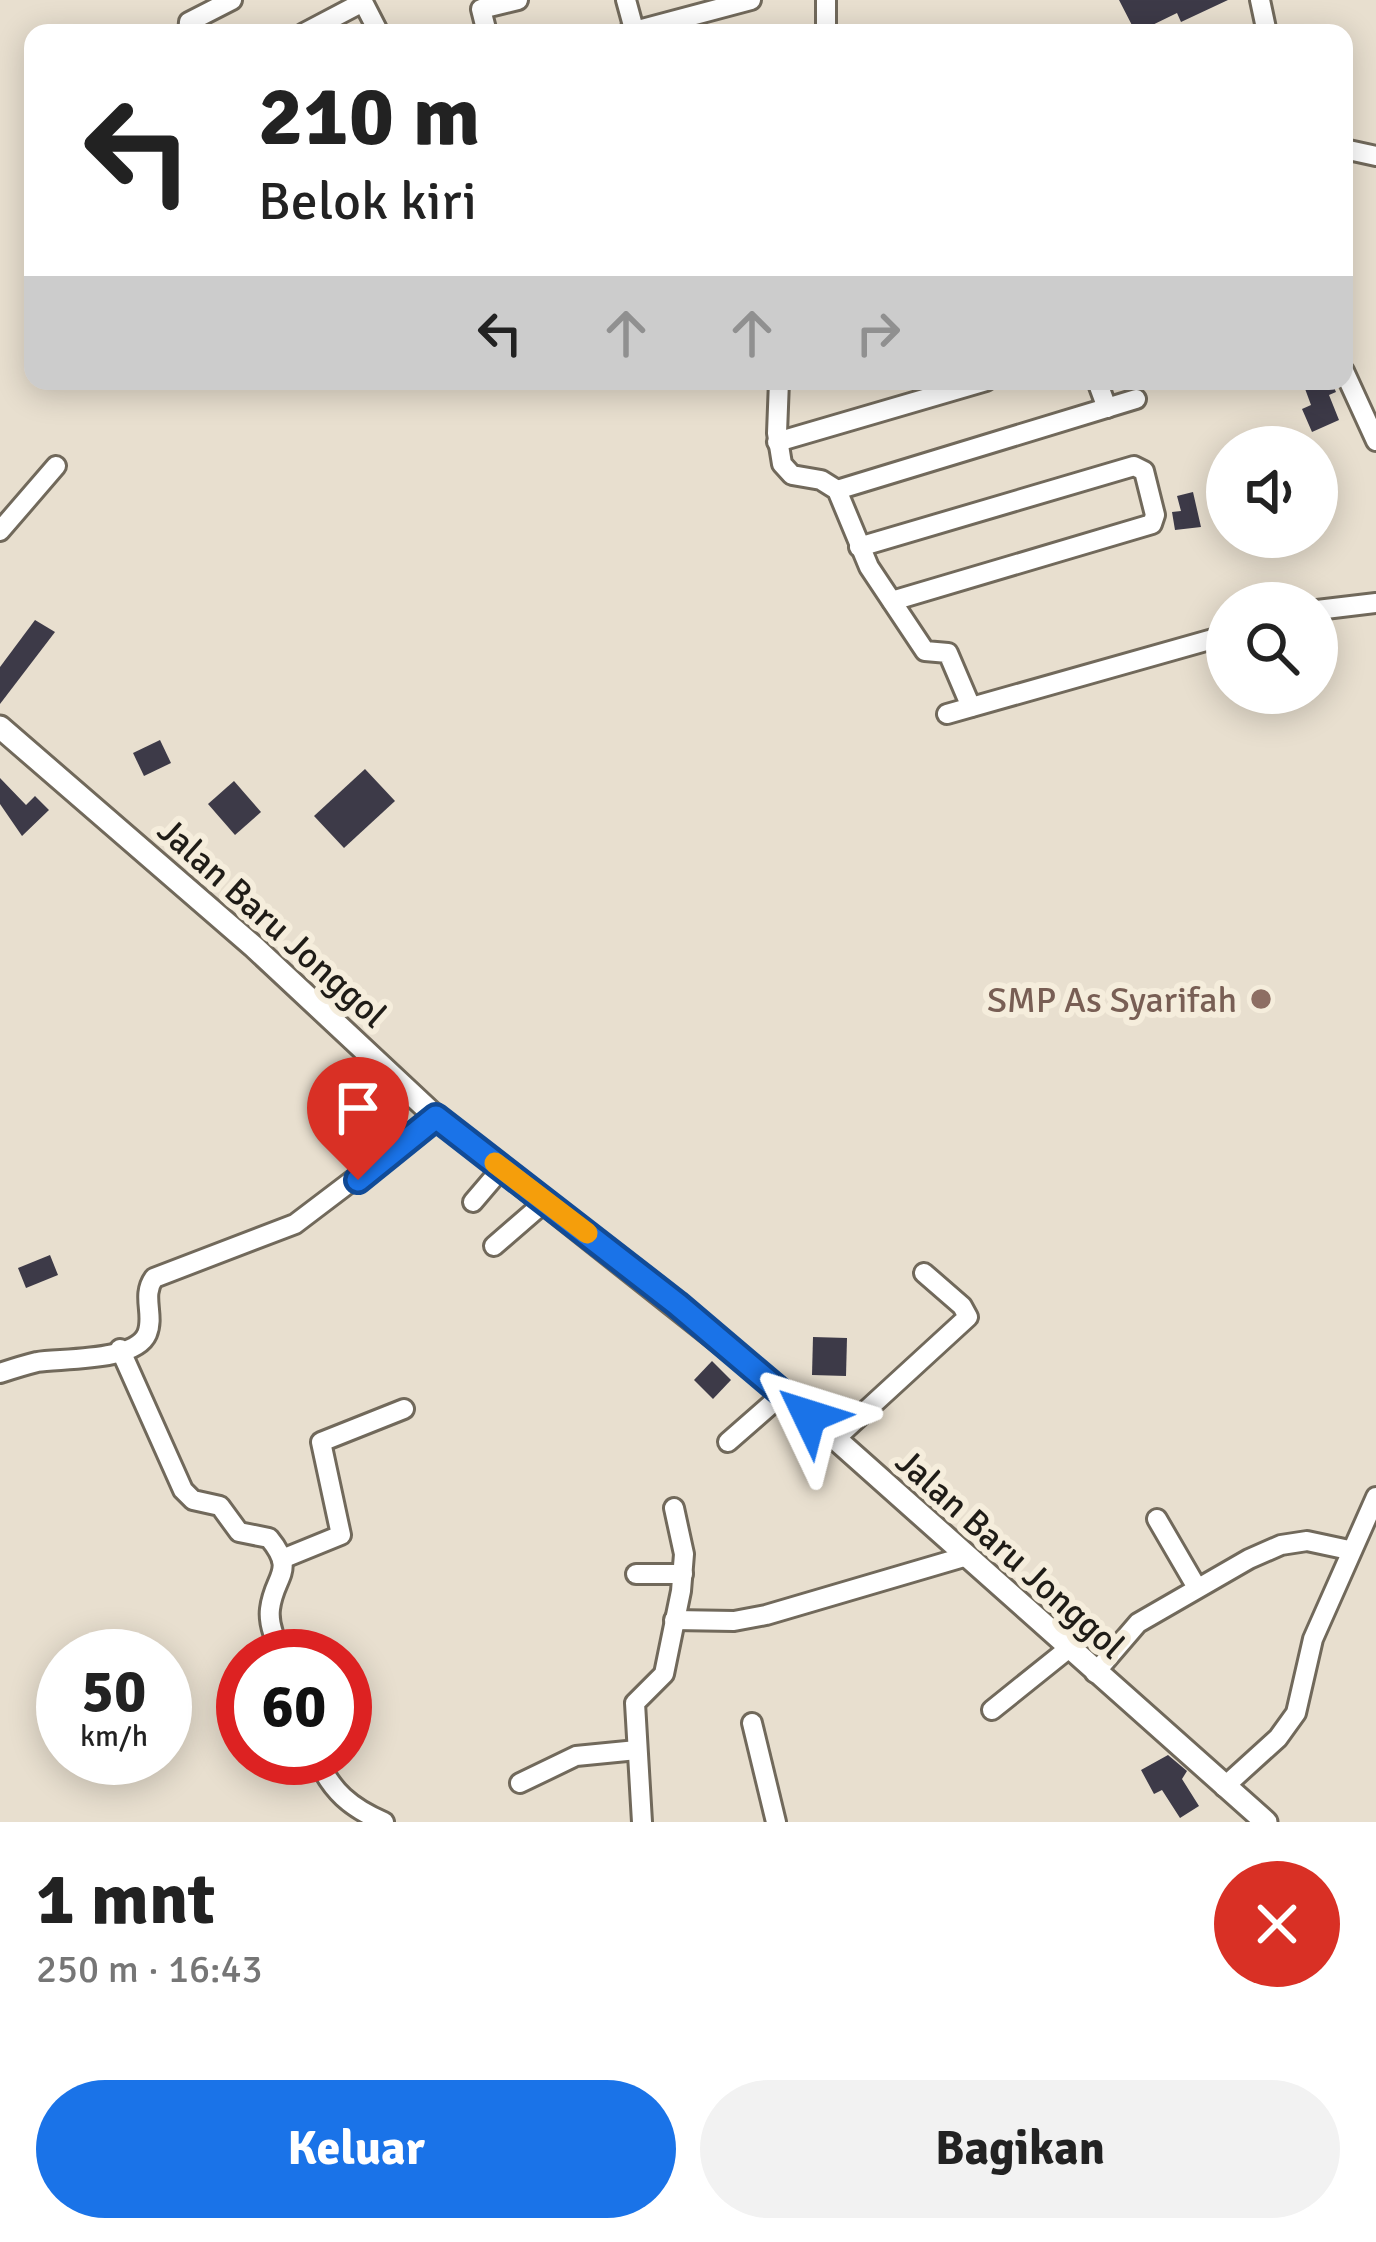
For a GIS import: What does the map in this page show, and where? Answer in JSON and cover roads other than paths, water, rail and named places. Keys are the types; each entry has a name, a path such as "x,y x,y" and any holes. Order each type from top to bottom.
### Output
{"main road":[{"name":"Jalan Baru Jonggol","path":"0,727 253,946 436,1117 784,1393 1266,1822"}],"street":[{"path":"207,6 232,0"},
{"path":"486,24 482,10 518,0"},
{"path":"662,24 751,0"},
{"path":"321,24 363,1"},
{"path":"779,390 777,442 787,472 821,480 837,490 859,548 925,651 948,653 970,707"},
{"path":"777,442 955,390"},
{"path":"1100,390 1107,408"},
{"path":"1353,390 1376,441"},
{"path":"837,490 1136,399"},
{"path":"0,531 56,466"},
{"path":"859,548 1134,466 1144,471 1155,515 1152,524 892,601"},
{"path":"1338,608 1376,603"},
{"path":"947,714 1206,641"},
{"path":"0,1373 43,1361 91,1360 146,1335 147,1292 154,1278 295,1224 436,1117"},
{"path":"473,1202 502,1168"},
{"path":"494,1246 546,1201"},
{"path":"835,1439 968,1317 924,1273"},
{"path":"119,1349 184,1490 193,1500 220,1506 239,1532 269,1538 282,1559 285,1571 269,1616 274,1629"},
{"path":"728,1442 784,1393"},
{"path":"282,1559 341,1535 321,1442 404,1408"},
{"path":"1224,1786 1296,1714 1313,1639 1376,1497"},
{"path":"642,1822 635,1703 664,1674 683,1574 682,1536 674,1508"},
{"path":"1156,1519 1196,1586"},
{"path":"1095,1673 1138,1624 1196,1586 1281,1545 1307,1541 1349,1550"},
{"path":"674,1620 734,1621 766,1615 967,1556"},
{"path":"636,1574 683,1574"},
{"path":"992,1710 1068,1649"},
{"path":"752,1723 776,1822"},
{"path":"520,1784 576,1756 637,1750"},
{"path":"332,1785 359,1811 384,1822"}],"place":[{"name":"SMP As Syarifah","path":"1261,999"}]}
